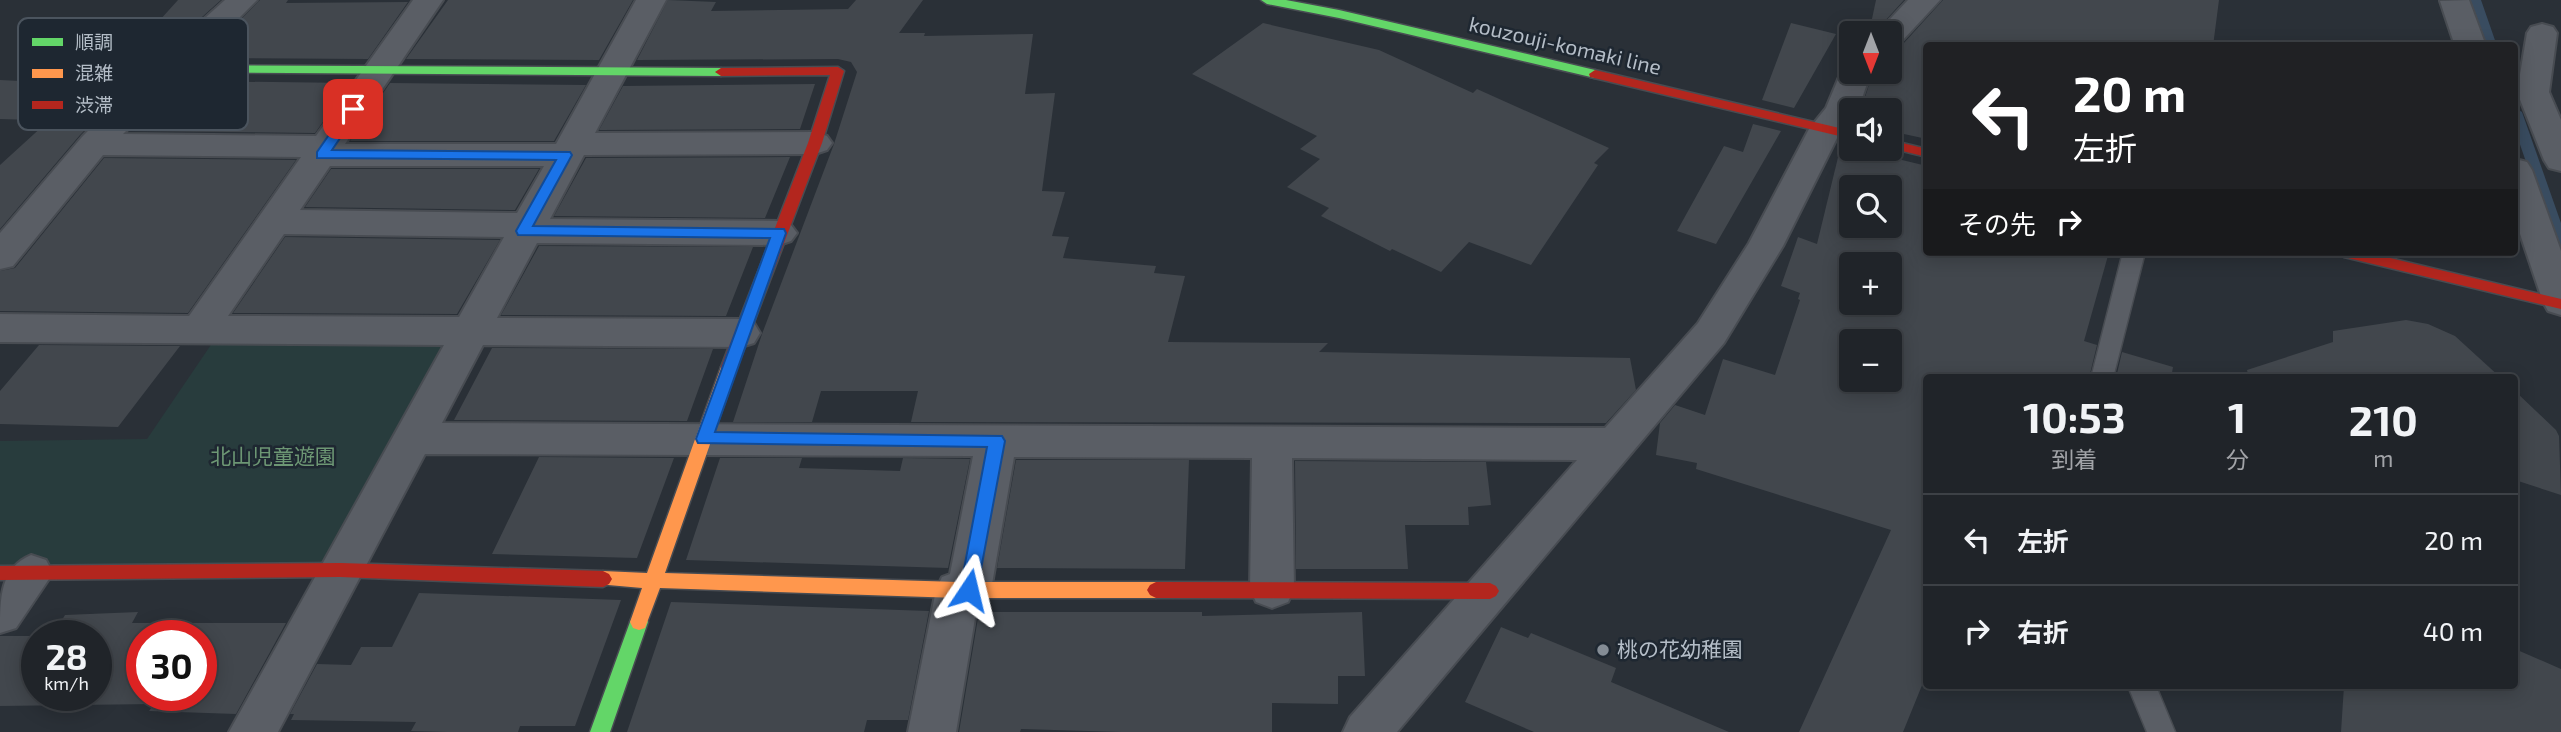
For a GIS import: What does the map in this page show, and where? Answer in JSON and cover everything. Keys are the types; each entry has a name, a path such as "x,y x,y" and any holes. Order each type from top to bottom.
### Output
{"street":[{"path":"222,18 242,0"},
{"path":"199,330 428,0"},
{"path":"253,732 468,332 651,0"},
{"name":"kouzouji-komaki line","path":"1268,0 1339,14 1838,132"},
{"path":"1902,24 1925,0"},
{"path":"2455,1 2470,42"},
{"path":"2542,33 2533,92 2561,160"},
{"path":"248,70 610,73 838,71 815,143 741,333 600,732"},
{"path":"1367,732 1710,332 1838,132 1840,112 1850,84"},
{"path":"0,257 108,130"},
{"path":"94,144 324,151 568,150 815,143"},
{"path":"1902,147 1923,152"},
{"path":"2518,179 2561,303"},
{"path":"274,222 779,233"},
{"path":"2361,256 2561,303"},
{"path":"0,328 741,333"},
{"path":"412,438 1613,444"},
{"path":"932,732 996,441"},
{"path":"1272,442 1272,589"},
{"path":"0,614 15,573 340,570 963,590 1490,591"}],"lane":[{"path":"2103,374 2133,256"},
{"path":"2143,689 2161,732"}],"green space":[{"name":"北山児童遊園","path":"221,330 469,333 340,570 0,573 0,441 147,439"}],"building":[{"path":"178,0 221,0 201,18 162,18"},
{"path":"260,0 288,0 286,3 408,2 368,59 248,58 248,18 242,18"},
{"path":"448,0 633,0 599,60 406,59"},
{"path":"668,0 716,2 711,11 848,9 856,0 923,0 899,33 925,33 924,36 1033,34 1025,94 1055,93 1042,191 1065,192 1052,236 1069,237 1063,258 1156,266 1154,273 1185,276 1168,342 1328,343 1319,352 1630,358 1636,390 1606,423 911,422 918,391 821,391 812,422 733,422 762,334 834,144 857,72 851,62 838,59 637,60"},
{"path":"1876,0 1904,0 1885,21 1872,21"},
{"path":"1943,0 2219,0 2214,42 1923,42 1923,138 1902,134 1902,98 1865,98 1869,84 1902,84 1902,44"},
{"path":"1263,23 1379,50 1473,93 1477,89 1609,148 1594,163 1598,165 1531,265 1469,242 1441,272 1392,249 1390,251 1321,216 1329,208 1287,187 1320,159 1300,149 1317,136 1192,74"},
{"path":"1791,23 1836,34 1794,108 1762,100"},
{"path":"0,80 18,81 18,120 0,119"},
{"path":"248,82 351,83 315,133 129,131 248,130"},
{"path":"390,83 586,85 554,141 350,141"},
{"path":"815,84 800,129 599,130 623,86"},
{"path":"1753,124 1781,131 1716,244 1677,231 1724,146 1743,152"},
{"path":"38,130 85,130 0,229 0,165"},
{"path":"1839,153 1839,161 1902,160 1923,165 1923,256 2108,256 2084,341 2097,345 2090,374 1923,374 1923,683 1903,732 1799,732 1891,530 1696,469 1697,463 1656,455 1660,423 1675,405 1705,415 1723,359 1775,375 1800,300 1800,293 1781,286 1798,237 1817,244"},
{"path":"790,157 765,218 554,216 586,158"},
{"path":"104,158 296,160 188,313 0,311 0,271 15,268"},
{"path":"331,169 539,169 515,210 305,207"},
{"path":"285,237 500,240 457,314 233,313"},
{"path":"539,246 753,247 726,316 501,315"},
{"path":"2406,320 2428,324 2455,336 2497,374 2248,374 2247,370 2333,342 2333,331"},
{"path":"39,345 180,346 118,427 0,424 0,391"},
{"path":"492,348 713,349 687,421 454,420"},
{"path":"2122,352 2173,367 2172,374 2117,374"},
{"path":"2518,394 2559,436 2561,495 2518,481"},
{"path":"539,457 674,458 637,558 492,554"},
{"path":"720,458 802,458 799,468 900,471 903,458 970,459 948,568 686,560"},
{"path":"1016,460 1189,460 1185,569 997,568"},
{"path":"1295,461 1486,462 1491,505 1468,507 1469,525 1405,525 1408,569 1296,569"},
{"path":"419,593 621,600 575,726 520,726 518,732 447,732 411,731 416,722 291,720 294,714 290,714 317,664 351,665 361,647 392,647"},
{"path":"671,602 929,611 908,720 867,720 864,732 627,732"},
{"path":"138,612 134,620 126,620 126,704 112,705 112,620 62,620 65,615"},
{"path":"979,612 1202,612 1202,616 1362,612 1365,676 1338,676 1338,704 1272,703 1272,732 1021,729 1020,732 959,732"},
{"path":"217,623 286,623 236,714 149,711 217,711"},
{"path":"1501,627 1528,638 1531,633 1616,668 1611,682 1729,732 1534,732 1465,702"},
{"path":"0,636 21,636 21,706 0,706"},
{"path":"2518,650 2561,669 2561,732 2341,732 2344,689 2518,689"}],"waterway":[{"path":"2475,0 2490,42"},
{"path":"2518,121 2561,243"}],"traffic: fast":[{"path":"1267,0 1339,14 1595,74"},
{"path":"248,69 721,72"},
{"path":"600,732 639,622"}],"traffic: slow":[{"path":"639,622 729,367"},
{"path":"603,579 958,590 1156,590"}],"traffic: jam":[{"path":"721,72 838,71 815,143 729,367"},
{"path":"1595,74 1839,132"},
{"path":"1902,147 1923,152"},
{"path":"2361,256 2561,304"},
{"path":"0,573 340,570 603,579"},
{"path":"1156,590 1490,591"}],"place":[{"name":"桃の花幼稚園","path":"1603,650"}],"route":[{"path":"353,109 321,155 565,155 523,231 779,233 704,439 996,441 969,590"}]}
